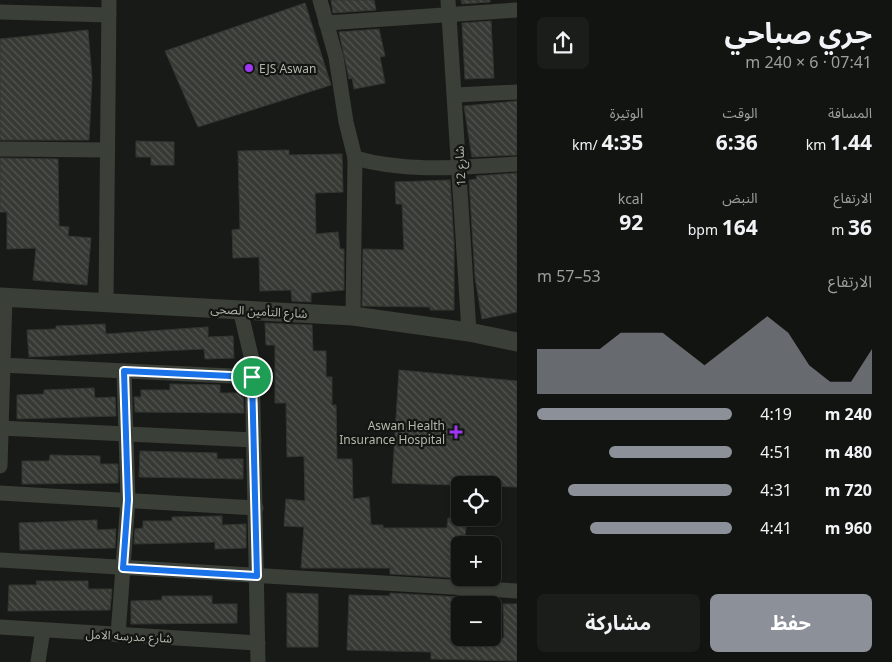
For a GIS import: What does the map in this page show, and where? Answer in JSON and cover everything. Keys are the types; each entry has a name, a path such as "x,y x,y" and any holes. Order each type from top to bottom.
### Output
{"street":[{"path":"320,0 336,57 346,122 355,158 353,316"},
{"path":"326,23 449,7 517,10"},
{"name":"شارع 12","path":"449,7 456,95 469,332"},
{"path":"0,12 109,8 106,302"},
{"path":"456,95 517,92"},
{"path":"0,149 108,150"},
{"path":"355,158 374,164 410,168 517,164"},
{"path":"0,466 3,297"},
{"name":"شارع التأمين الصحى","path":"3,297 353,316 469,332 517,342"},
{"path":"240,309 249,342 252,377 258,662"},
{"path":"2,366 252,377"},
{"path":"118,635 128,500 124,371"},
{"path":"1,428 254,440"},
{"path":"0,493 256,508"},
{"path":"0,560 517,591"},
{"name":"شارع مدرسه الامل","path":"0,627 258,643"},
{"path":"38,662 42,630"}],"building":[{"path":"331,0 374,0 376,10 333,13"},
{"path":"461,0 490,0 490,2 462,4"},
{"name":"EJS Aswan","path":"305,3 331,85 198,127 165,51"},
{"path":"491,21 494,78 465,79 462,23"},
{"path":"379,29 385,56 380,57 385,83 354,89 352,78 349,79 339,32"},
{"path":"88,30 92,78 89,140 0,140 0,39"},
{"path":"517,101 517,155 472,157 464,106"},
{"path":"136,141 174,142 174,165 151,165 151,157 136,157"},
{"path":"289,150 289,155 342,154 343,192 315,193 316,234 338,232 340,249 344,249 344,290 311,293 311,302 292,301 291,290 260,291 259,257 233,258 232,230 240,229 238,151"},
{"path":"0,158 58,159 59,226 69,227 68,236 91,238 87,285 33,280 36,248 7,249 7,212 0,212"},
{"path":"517,173 517,312 482,319 475,277 469,180 477,179 476,176"},
{"path":"450,180 454,243 454,310 430,310 430,307 362,306 363,249 404,250 402,204 396,204 395,182"},
{"path":"265,323 312,325 313,351 326,351 326,377 332,377 332,405 336,405 337,459 352,459 353,499 369,497 371,525 383,525 383,528 447,528 448,518 451,518 451,526 466,526 465,536 451,536 451,577 390,574 390,568 301,568 304,527 284,526 286,499 305,501 304,456 287,457 286,403 275,403 275,345 266,345"},
{"path":"105,324 106,334 208,327 208,337 233,336 234,358 205,359 204,349 29,357 27,330 56,329 56,326"},
{"name":"Aswan Health Insurance Hospital","path":"399,370 517,381 517,487 501,486 501,476 451,476 451,485 392,483"},
{"path":"170,384 220,385 220,393 243,393 244,413 135,412 134,397 141,397 141,390 170,390"},
{"path":"94,388 95,398 115,397 116,416 17,419 17,395 44,394 44,390"},
{"path":"140,451 217,453 217,459 243,459 243,479 139,477"},
{"path":"50,455 100,456 100,464 118,464 118,483 22,484 22,461 49,461"},
{"path":"222,516 222,525 246,524 246,548 215,549 215,542 134,544 135,529 143,528 143,521 172,521 172,517"},
{"path":"97,520 97,530 116,529 115,548 20,550 19,523"},
{"path":"36,581 88,581 88,589 112,589 110,610 8,611 9,585 37,585"},
{"path":"287,593 318,594 318,647 287,647"},
{"path":"390,593 451,596 451,646 501,646 501,638 504,638 503,604 517,604 517,661 431,659 431,652 347,650 349,595 390,596"},
{"path":"162,596 212,596 212,604 237,604 237,623 131,624 131,601 162,600"}],"place":[{"name":"EJS Aswan","path":"249,68"},
{"name":"Aswan Health Insurance Hospital","path":"456,432"}],"route":[{"path":"124,371 252,377 257,576 123,568 128,500 124,371"}]}
